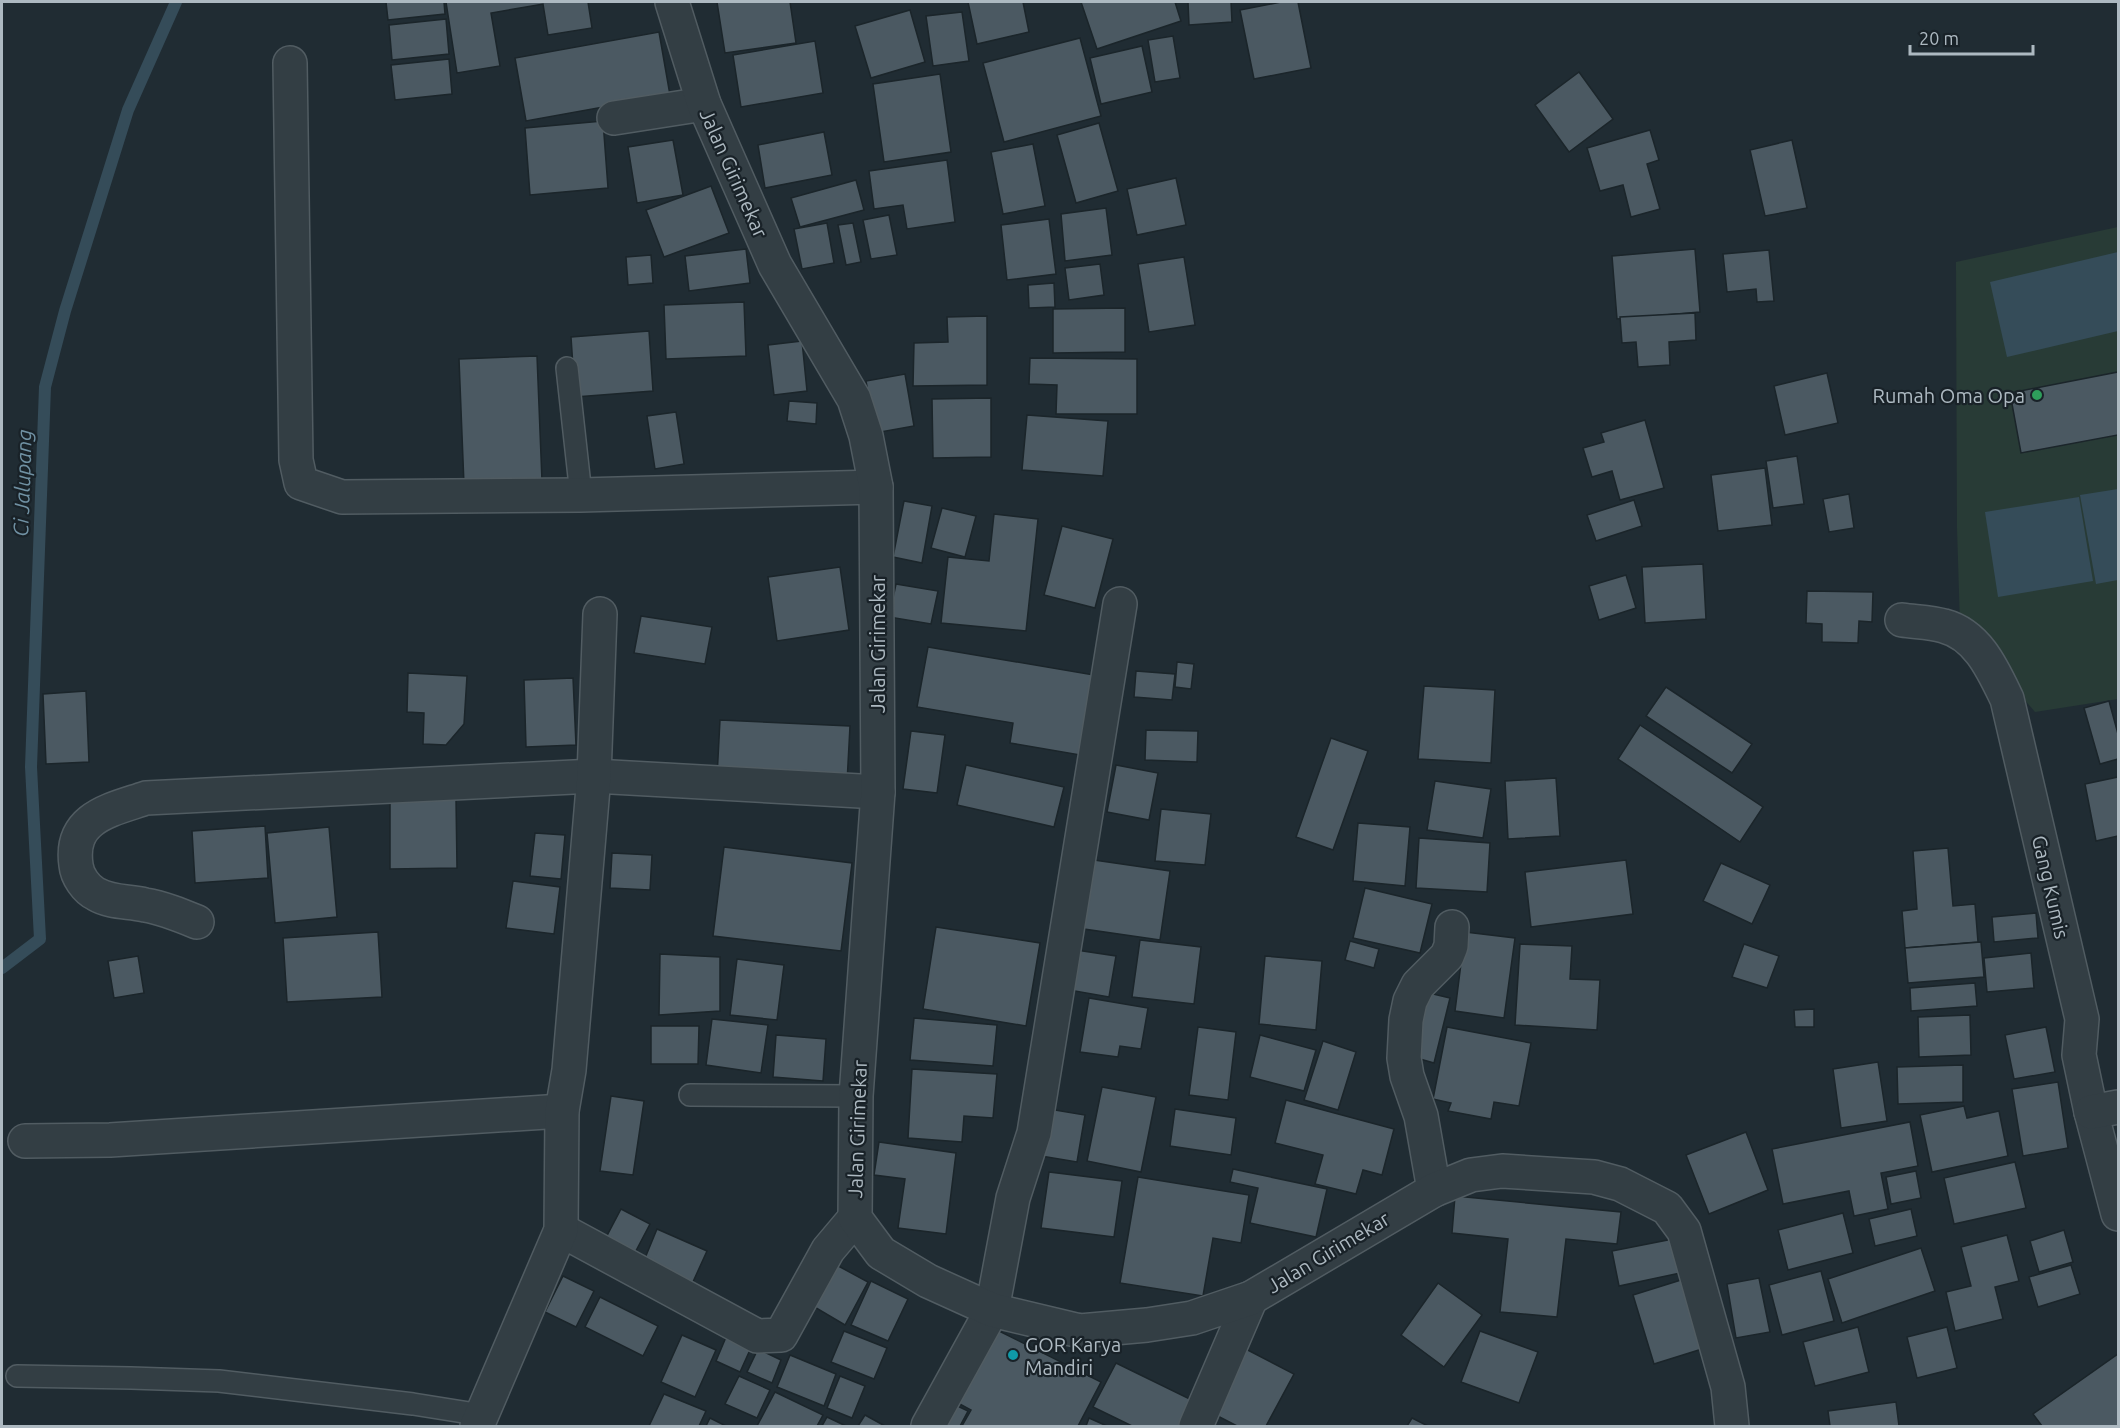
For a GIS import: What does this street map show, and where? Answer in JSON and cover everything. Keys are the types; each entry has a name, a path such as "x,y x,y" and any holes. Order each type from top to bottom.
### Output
{"street":[{"name":"Jalan Girimekar","path":"672,2 704,104 775,265 854,399 866,436 876,487 878,792 856,1096 855,1218 881,1253 928,1281 992,1310 1080,1330 1147,1325 1192,1318 1251,1298 1434,1190 1471,1175 1502,1171 1594,1177 1620,1184 1653,1201 1678,1221 1689,1244 1728,1387 1732,1426"},
{"path":"290,63 296,460 301,483 342,497 581,495 876,487"},
{"path":"614,118 704,104"},
{"path":"928,1426 992,1310 1013,1198 1034,1133 1120,604"},
{"path":"479,1421 561,1230 562,1112 569,1070 594,776 600,614"},
{"name":"Gang Kumis","path":"1902,620 1946,626 1966,636 1984,655 2007,699 2082,1019 2079,1055 2105,1109 2118,1214"},
{"path":"197,922 170,910 143,904 118,902 94,894 84,884 77,871 74,853 86,823 101,813 146,798 594,776 878,792"},
{"path":"1434,1190 1421,1116 1407,1076 1404,1058 1406,1020 1410,1001 1418,985 1447,956 1451,946 1452,927"},
{"path":"25,1141 110,1140 562,1112"},
{"path":"561,1230 757,1336 781,1335 828,1250 855,1218"},
{"path":"1196,1426 1251,1298"}],"lane":[{"path":"567,368 581,495"},
{"path":"690,1095 856,1096"},
{"path":"17,1376 131,1377 219,1381 413,1404 479,1421"}],"green space":[{"name":"Rumah Oma Opa","path":"2118,227 2118,699 2035,712 1960,625 1957,527 1956,262"}],"water":[{"path":"2118,252 2118,331 2007,357 1990,282"},
{"path":"2118,489 2118,580 2096,584 2080,495"},
{"path":"2079,497 2093,581 1998,597 1985,512"}],"building":[{"path":"386,2 444,2 445,14 388,20"},
{"path":"446,2 588,2 592,28 548,35 543,4 491,13 500,66 457,73"},
{"path":"717,2 790,2 796,43 725,53"},
{"path":"968,2 1023,2 1029,32 977,44"},
{"path":"1081,2 1175,2 1181,21 1097,49"},
{"path":"1188,2 1231,2 1232,22 1189,25"},
{"path":"1281,2 1298,2 1311,68 1254,79 1240,10"},
{"path":"910,10 925,62 871,78 855,26"},
{"path":"962,12 969,61 933,66 926,16"},
{"path":"446,19 449,54 392,60 389,25"},
{"path":"659,32 670,95 526,121 515,58"},
{"path":"1173,36 1180,78 1155,82 1148,40"},
{"path":"1080,38 1101,116 1004,142 983,63"},
{"path":"815,41 823,93 741,107 733,55"},
{"path":"1142,46 1152,92 1101,104 1090,58"},
{"path":"449,59 452,94 395,100 391,65"},
{"path":"1579,72 1613,119 1569,152 1535,105"},
{"path":"940,74 951,152 884,162 873,84"},
{"path":"603,121 608,188 530,195 525,128"},
{"path":"1099,123 1118,191 1076,203 1057,135"},
{"path":"1650,130 1659,160 1647,164 1660,209 1631,217 1623,185 1600,191 1587,148"},
{"path":"824,132 832,175 765,188 758,145"},
{"path":"673,140 683,195 637,203 628,147"},
{"path":"1792,140 1807,208 1765,216 1750,150"},
{"path":"1033,144 1045,206 1003,214 991,152"},
{"path":"947,160 955,222 907,229 903,205 874,209 869,171"},
{"path":"1176,178 1186,225 1137,235 1127,189"},
{"path":"856,180 864,210 800,227 791,198"},
{"path":"711,186 729,233 664,257 646,210"},
{"path":"1106,208 1112,255 1065,261 1061,214"},
{"path":"889,215 897,255 871,259 863,220"},
{"path":"1049,219 1056,274 1007,280 1001,225"},
{"path":"827,223 834,263 802,269 794,229"},
{"path":"853,223 861,262 846,265 838,225"},
{"path":"746,249 750,283 689,291 685,256"},
{"path":"1695,249 1700,312 1617,319 1612,256"},
{"path":"1769,250 1774,301 1757,302 1756,289 1727,292 1723,254"},
{"path":"651,255 653,283 628,285 626,257"},
{"path":"1184,257 1195,325 1149,332 1138,264"},
{"path":"1100,264 1104,295 1069,300 1065,268"},
{"path":"1054,283 1055,307 1029,308 1028,285"},
{"path":"744,302 746,356 666,359 664,305"},
{"path":"1125,308 1125,352 1053,353 1053,309"},
{"path":"1695,313 1696,340 1669,342 1670,365 1638,367 1636,342 1622,343 1620,317"},
{"path":"987,316 987,385 913,386 914,343 948,342 947,317"},
{"path":"649,331 653,391 575,397 571,337"},
{"path":"802,341 807,391 774,395 768,345"},
{"path":"537,356 542,481 464,485 459,359"},
{"path":"1030,358 1137,359 1137,414 1056,414 1057,385 1029,384"},
{"path":"2118,372 2118,435 2021,453 2010,393"},
{"path":"1827,373 1838,423 1785,435 1774,386"},
{"path":"905,374 914,426 875,433 866,381"},
{"path":"991,398 991,457 933,458 932,399"},
{"path":"789,401 817,403 816,424 787,421"},
{"path":"676,412 684,464 655,469 647,416"},
{"path":"1027,415 1108,421 1103,476 1022,470"},
{"path":"1645,420 1664,488 1620,500 1612,471 1592,477 1583,448 1604,442 1601,433"},
{"path":"1797,456 1804,504 1773,508 1766,461"},
{"path":"1765,468 1772,525 1718,531 1711,475"},
{"path":"1849,494 1854,528 1829,532 1823,499"},
{"path":"1634,500 1642,526 1596,541 1587,515"},
{"path":"904,501 932,506 922,563 893,557"},
{"path":"942,508 976,516 965,557 931,548"},
{"path":"994,514 1038,519 1026,631 941,623 948,557 989,561"},
{"path":"1062,526 1113,539 1095,608 1044,595"},
{"path":"1703,564 1706,619 1645,623 1642,567"},
{"path":"840,567 849,630 777,641 768,577"},
{"path":"1626,575 1636,608 1599,620 1589,586"},
{"path":"896,584 938,591 931,624 889,617"},
{"path":"1807,591 1873,592 1872,622 1859,621 1858,643 1822,642 1822,624 1806,623"},
{"path":"641,616 712,627 705,664 634,653"},
{"path":"928,647 1094,675 1080,755 1010,743 1013,723 917,707"},
{"path":"1177,662 1194,664 1191,689 1175,687"},
{"path":"1136,671 1175,674 1172,700 1134,697"},
{"path":"408,673 467,676 464,724 446,745 423,744 424,713 407,712"},
{"path":"573,678 576,745 526,747 524,680"},
{"path":"1424,686 1495,690 1491,763 1418,759"},
{"path":"1666,687 1752,744 1732,773 1646,716"},
{"path":"86,691 89,762 46,764 43,694"},
{"path":"2109,701 2118,734 2118,759 2100,764 2084,708"},
{"path":"720,720 850,726 847,783 717,777"},
{"path":"1640,725 1763,807 1740,842 1618,759"},
{"path":"1146,730 1198,731 1197,762 1145,760"},
{"path":"911,731 945,735 937,793 903,789"},
{"path":"1331,738 1368,751 1333,850 1296,837"},
{"path":"966,765 1064,787 1054,827 957,805"},
{"path":"1116,765 1158,773 1149,820 1107,812"},
{"path":"2118,777 2118,836 2096,841 2085,784"},
{"path":"1556,778 1560,836 1508,839 1505,781"},
{"path":"1435,781 1491,789 1483,838 1427,830"},
{"path":"390,799 456,799 457,868 390,869"},
{"path":"1161,809 1211,814 1205,865 1155,861"},
{"path":"1358,823 1410,827 1405,886 1353,881"},
{"path":"265,826 268,878 195,883 192,831"},
{"path":"329,827 337,917 275,923 267,833"},
{"path":"535,833 565,835 561,879 530,876"},
{"path":"1419,838 1490,843 1487,892 1416,888"},
{"path":"724,847 852,863 841,951 713,936"},
{"path":"1948,848 1953,906 1975,904 1978,942 1905,948 1902,911 1917,909 1913,851"},
{"path":"612,853 652,855 650,890 610,888"},
{"path":"1094,860 1170,871 1160,940 1084,929"},
{"path":"1626,860 1633,914 1531,927 1525,872"},
{"path":"1721,863 1770,885 1752,924 1703,901"},
{"path":"513,881 560,887 554,934 506,928"},
{"path":"1365,888 1432,904 1420,953 1353,938"},
{"path":"2036,913 2038,938 1994,942 1992,917"},
{"path":"936,927 1040,943 1026,1026 923,1009"},
{"path":"378,932 382,997 287,1002 283,938"},
{"path":"1465,932 1515,938 1504,1018 1455,1011"},
{"path":"1140,940 1201,947 1194,1004 1132,997"},
{"path":"1350,941 1379,949 1374,968 1345,960"},
{"path":"1981,942 1984,977 1908,983 1905,948"},
{"path":"1520,944 1572,946 1570,979 1600,980 1597,1030 1515,1025"},
{"path":"1744,944 1779,956 1767,988 1732,977"},
{"path":"1076,950 1116,956 1109,997 1069,990"},
{"path":"2031,953 2034,988 1987,992 1984,958"},
{"path":"660,954 720,957 720,1011 659,1015"},
{"path":"138,956 144,993 114,998 108,961"},
{"path":"1265,956 1322,961 1316,1030 1259,1024"},
{"path":"737,959 784,965 777,1020 730,1015"},
{"path":"1975,983 1977,1006 1911,1011 1910,988"},
{"path":"1429,993 1450,998 1434,1063 1413,1057"},
{"path":"1089,998 1148,1008 1141,1049 1120,1046 1118,1057 1080,1052"},
{"path":"1814,1009 1814,1027 1795,1027 1794,1010"},
{"path":"1970,1015 1971,1055 1919,1057 1918,1017"},
{"path":"914,1018 997,1025 993,1066 910,1060"},
{"path":"712,1019 768,1025 761,1073 706,1065"},
{"path":"651,1026 699,1026 698,1064 651,1064"},
{"path":"1198,1027 1236,1032 1228,1100 1189,1095"},
{"path":"1447,1027 1531,1043 1519,1106 1494,1102 1491,1119 1448,1111 1451,1103 1433,1099"},
{"path":"2046,1027 2055,1072 2014,1079 2005,1035"},
{"path":"776,1035 826,1039 823,1081 773,1077"},
{"path":"1260,1035 1316,1050 1304,1091 1250,1077"},
{"path":"1323,1041 1356,1052 1338,1110 1304,1100"},
{"path":"1878,1062 1887,1121 1841,1128 1833,1069"},
{"path":"1963,1065 1963,1102 1898,1104 1897,1067"},
{"path":"912,1069 997,1074 993,1118 964,1116 962,1142 908,1138"},
{"path":"2058,1082 2068,1148 2023,1156 2012,1089"},
{"path":"1102,1087 1156,1097 1141,1172 1087,1161"},
{"path":"611,1096 644,1101 633,1175 600,1171"},
{"path":"1286,1100 1394,1129 1382,1175 1363,1170 1356,1194 1315,1184 1323,1155 1275,1143"},
{"path":"1964,1106 1967,1118 1999,1111 2008,1156 1932,1172 1920,1115"},
{"path":"1043,1108 1085,1115 1077,1162 1035,1155"},
{"path":"1175,1109 1236,1118 1231,1155 1170,1146"},
{"path":"1910,1122 1918,1166 1881,1173 1888,1209 1854,1216 1849,1191 1783,1204 1772,1149"},
{"path":"1746,1132 1768,1190 1709,1214 1686,1155"},
{"path":"879,1142 956,1153 946,1234 898,1228 905,1179 874,1175"},
{"path":"2015,1162 2026,1208 1954,1224 1944,1178"},
{"path":"1233,1169 1327,1189 1316,1237 1250,1223 1258,1188 1230,1182"},
{"path":"1916,1171 1921,1198 1891,1204 1886,1177"},
{"path":"1049,1172 1122,1181 1114,1237 1041,1228"},
{"path":"1138,1177 1249,1195 1241,1243 1213,1238 1203,1296 1120,1283"},
{"path":"1455,1196 1621,1212 1617,1244 1566,1239 1557,1317 1500,1312 1508,1239 1452,1233"},
{"path":"621,1209 650,1224 629,1264 600,1249"},
{"path":"1911,1209 1917,1236 1875,1246 1869,1219"},
{"path":"1843,1213 1853,1253 1788,1270 1778,1230"},
{"path":"657,1229 707,1251 692,1284 643,1263"},
{"path":"2064,1230 2073,1262 2039,1272 2030,1241"},
{"path":"2007,1235 2019,1281 1995,1287 2003,1319 1955,1331 1946,1292 1971,1286 1961,1247"},
{"path":"1678,1238 1685,1272 1619,1286 1612,1251"},
{"path":"1921,1248 1935,1291 1842,1323 1828,1279"},
{"path":"829,1261 868,1282 845,1325 806,1302"},
{"path":"2071,1265 2080,1294 2038,1307 2029,1277"},
{"path":"1821,1271 1834,1321 1782,1335 1769,1285"},
{"path":"563,1276 594,1291 576,1327 545,1312"},
{"path":"1759,1278 1770,1332 1736,1338 1727,1284"},
{"path":"1681,1280 1702,1349 1654,1364 1633,1295"},
{"path":"871,1281 908,1299 888,1341 851,1325"},
{"path":"1438,1283 1482,1315 1444,1367 1401,1335"},
{"path":"600,1297 658,1326 643,1356 585,1327"},
{"path":"1858,1327 1869,1372 1815,1386 1803,1342"},
{"path":"1947,1327 1957,1368 1917,1378 1907,1337"},
{"name":"GOR Karya Mandiri","path":"993,1328 1101,1382 1078,1426 962,1426 971,1410 956,1402"},
{"path":"729,1330 754,1341 740,1372 716,1361"},
{"path":"844,1331 887,1348 874,1379 831,1362"},
{"path":"1480,1331 1538,1352 1519,1403 1461,1382"},
{"path":"682,1335 716,1350 695,1397 661,1382"},
{"path":"1240,1346 1294,1374 1266,1426 1237,1426 1206,1410"},
{"path":"758,1349 781,1360 772,1383 747,1372"},
{"path":"2118,1354 2118,1426 2042,1426 2033,1414"},
{"path":"790,1355 836,1374 824,1406 777,1387"},
{"path":"1116,1363 1198,1403 1186,1426 1132,1426 1093,1407"},
{"path":"739,1376 770,1390 757,1418 725,1404"},
{"path":"840,1376 865,1386 852,1418 827,1408"},
{"path":"775,1392 823,1415 817,1426 757,1426"},
{"path":"664,1394 706,1411 699,1426 649,1426"},
{"path":"945,1400 968,1411 960,1426 931,1426"},
{"path":"1896,1402 1899,1426 1830,1426 1828,1411"},
{"path":"865,1415 885,1426 858,1426"},
{"path":"827,1417 846,1426 822,1426"},
{"path":"710,1418 726,1426 706,1426"},
{"path":"1089,1418 1107,1426 1086,1426"},
{"path":"1412,1418 1428,1426 1407,1426"}],"waterway":[{"name":"Ci Jalupang","path":"2,968 40,939 31,767 45,387 65,311 128,110 176,2"}],"place":[{"name":"Rumah Oma Opa","path":"2037,395"},
{"name":"GOR Karya Mandiri","path":"1013,1355"}]}
